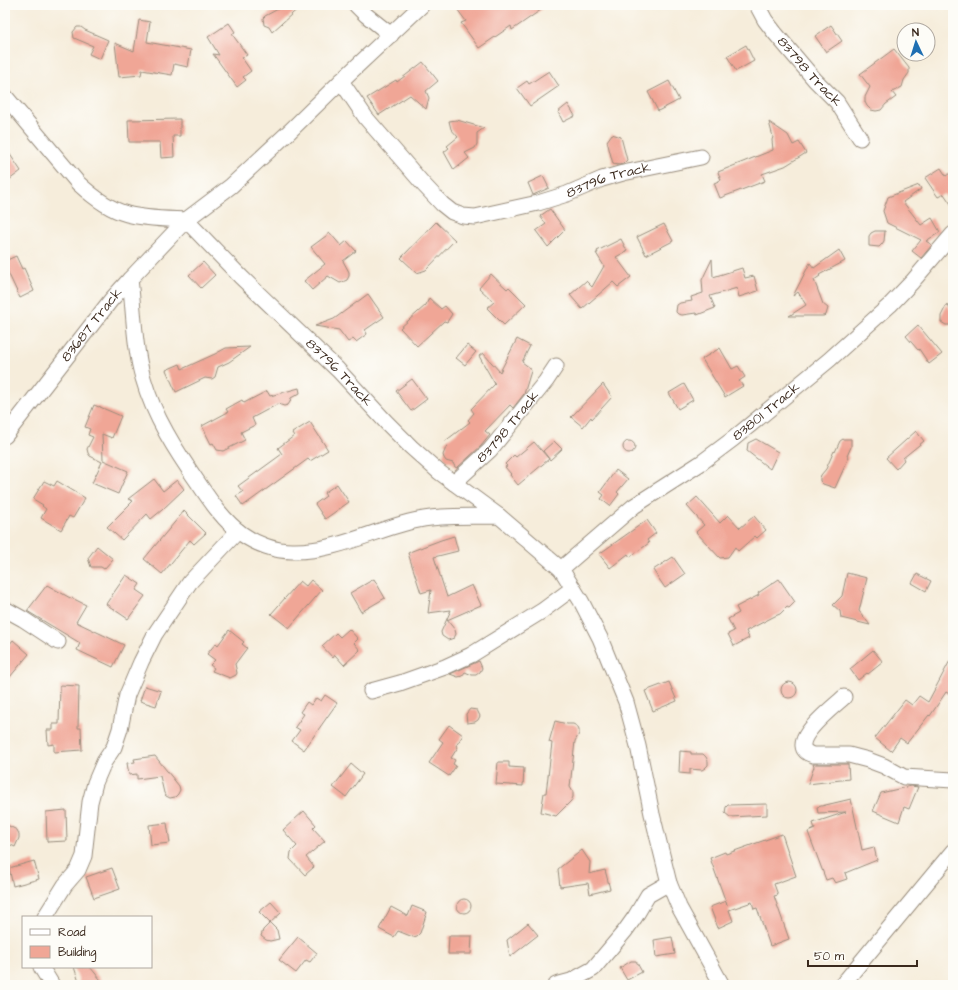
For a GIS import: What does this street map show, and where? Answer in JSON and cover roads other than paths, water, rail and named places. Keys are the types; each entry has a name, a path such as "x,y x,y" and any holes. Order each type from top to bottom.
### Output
{"street":[{"path":"356,5 366,16 391,34"},
{"name":"83687 Track","path":"5,436 111,300 186,220 231,186 290,131 341,80 422,5"},
{"name":"83798 Track","path":"757,5 765,20 775,33 837,102 860,138"},
{"name":"83796 Track","path":"341,80 366,118 424,185 452,212 463,216 475,217 532,204 567,194 602,179 622,173 701,157"},
{"path":"5,96 78,183 96,198 105,204 127,214 186,220"},
{"name":"83796 Track","path":"186,220 241,278 338,370 396,432 439,472 499,516 561,569 581,601 600,638 626,702 638,746 669,883 680,907 722,985"},
{"name":"83801 Track","path":"561,569 634,506 700,463 733,439 829,360 912,282 953,234"},
{"path":"130,279 137,352 148,394 162,426 180,457 217,509 238,531 254,541 269,547 280,550 299,551 326,548 425,518 499,516"},
{"name":"83798 Track","path":"454,483 495,444 546,381 556,366"},
{"path":"46,916 65,885 78,870 84,856 90,802 95,783 104,762 114,747 120,729 127,695 155,634 190,582 238,531"},
{"path":"371,691 400,683 445,667 471,655 542,611 573,588"},
{"path":"5,609 58,642"},
{"path":"844,697 808,730 803,741 803,746 808,753 813,755 856,756 884,766 904,777 953,780"},
{"path":"842,985 953,851"},
{"path":"556,985 572,981 592,969 624,932 648,895 669,883"},
{"path":"42,968 52,985"}]}
